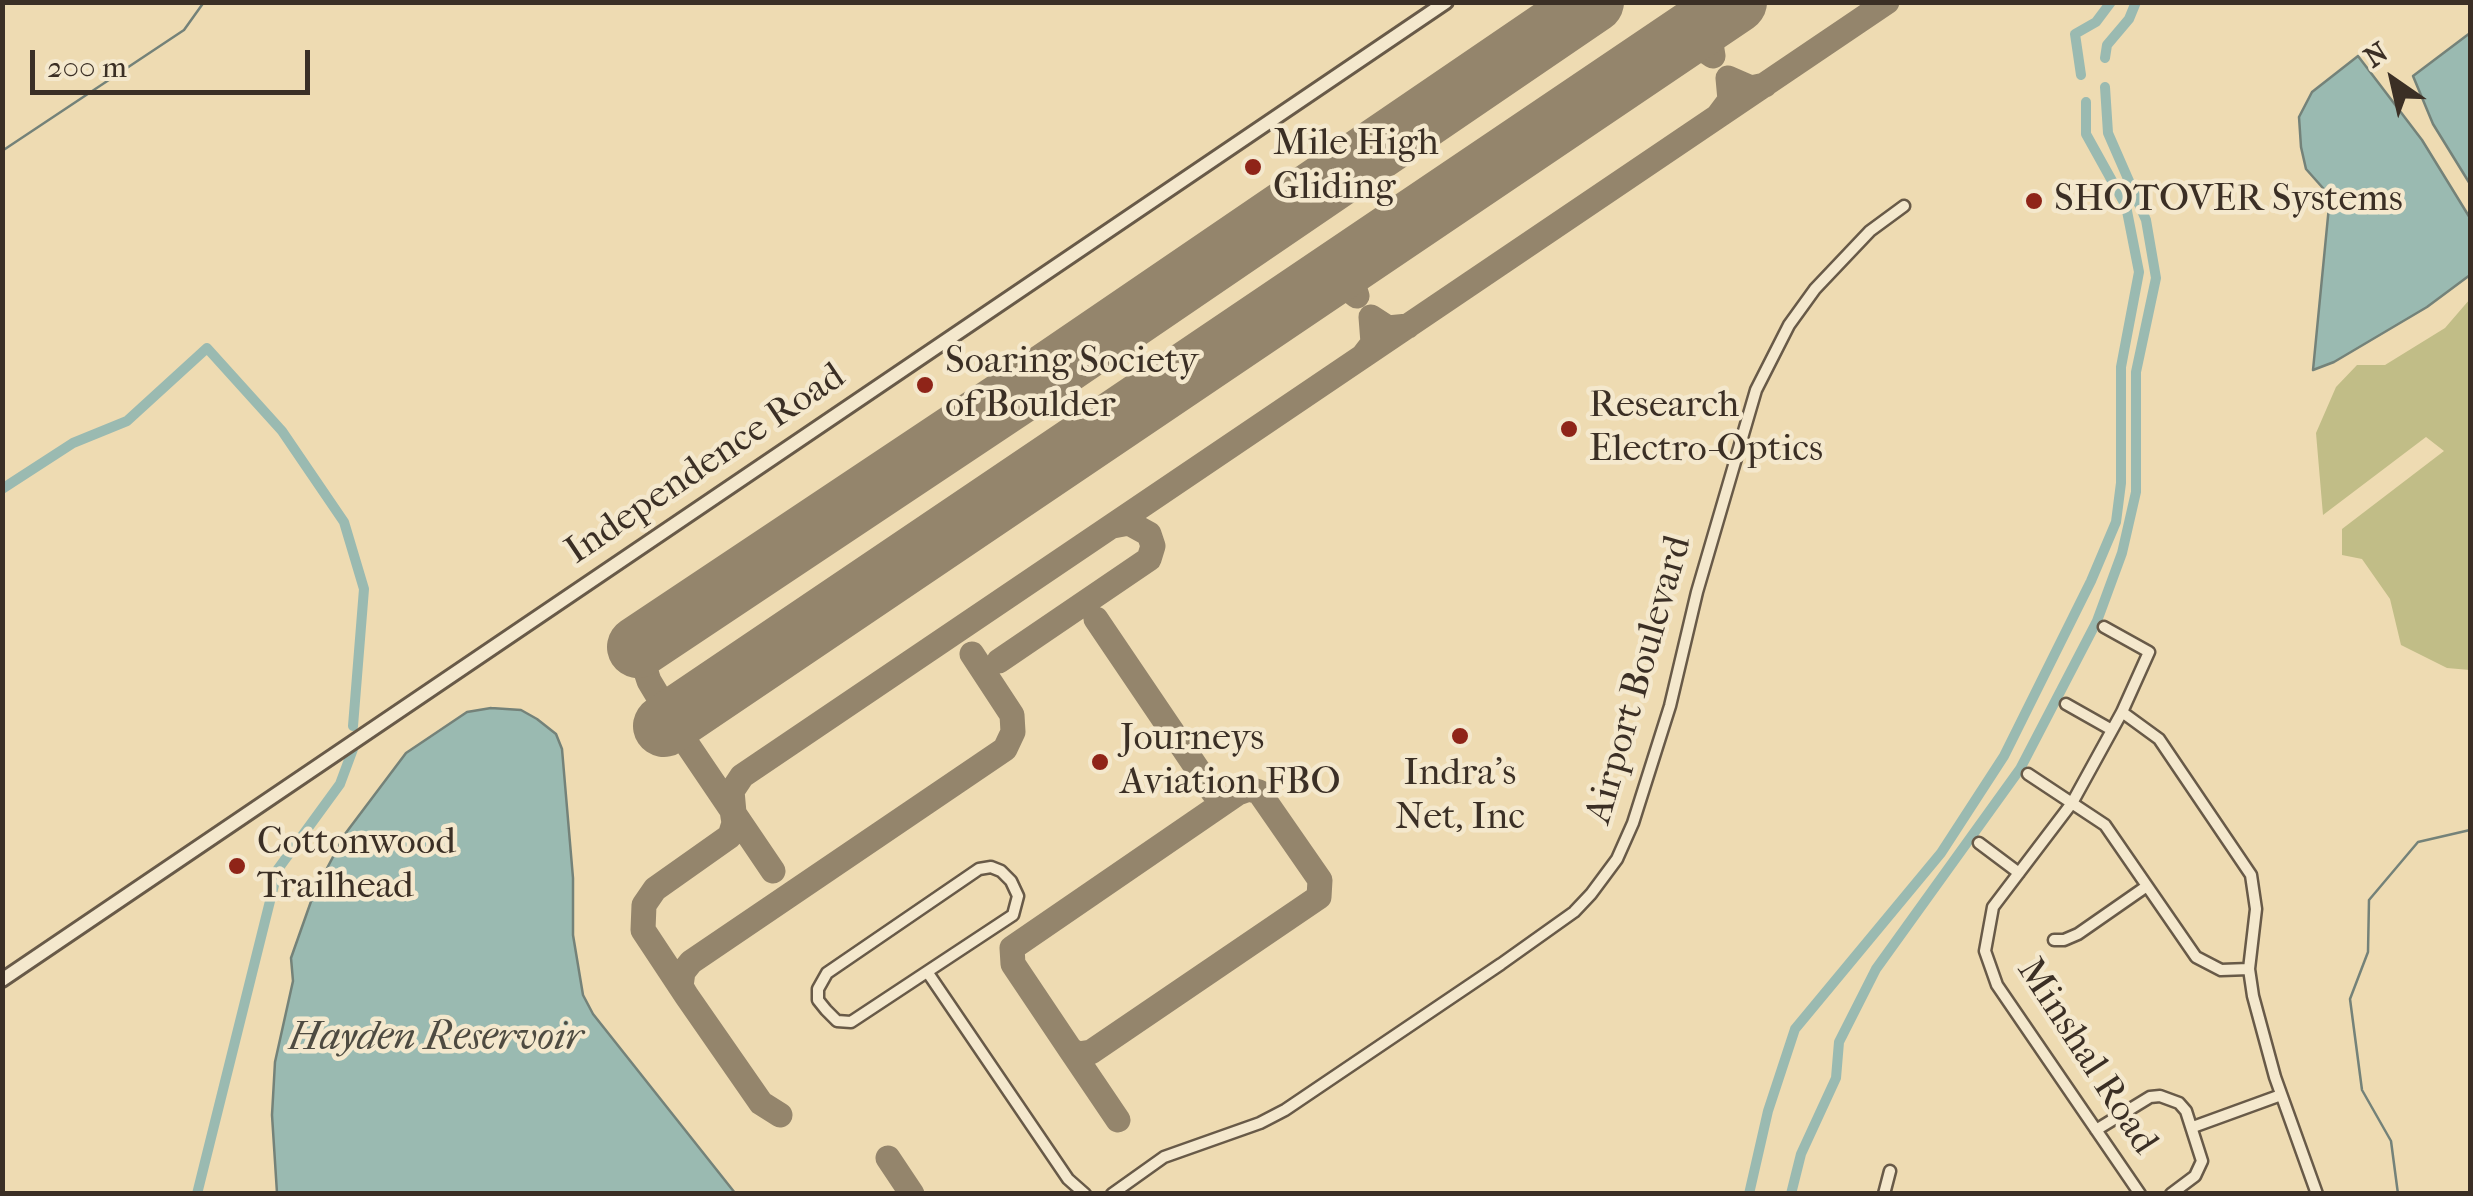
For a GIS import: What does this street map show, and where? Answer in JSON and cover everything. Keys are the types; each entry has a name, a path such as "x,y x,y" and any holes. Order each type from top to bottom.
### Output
{"street":[{"name":"Independence Road","path":"2,980 1446,2"},
{"name":"Airport Boulevard","path":"1112,1194 1164,1157 1285,1110 1525,948 1592,894 1617,859 1633,822 1670,706 1697,592 1756,390 1789,325 1815,289 1870,231 1904,206"},
{"path":"1979,843 2019,873 2072,803 2122,712 2149,652 2104,627"},
{"path":"2066,704 2112,730"},
{"path":"2122,712 2159,739 2251,875 2256,910 2248,969 2281,1095 2317,1194"},
{"path":"2028,774 2106,825 2196,957 2221,970 2248,969"},
{"path":"991,867 1001,871 1018,896 1013,915 928,973 851,1022 837,1021 818,1000 818,989 827,972 979,869 991,867"},
{"name":"Minshal Road","path":"2019,873 1993,908 1979,952 1997,985 2140,1194"},
{"path":"2054,940 2078,934 2147,886"},
{"path":"928,973 1068,1179 1073,1194"},
{"path":"2096,1130 2141,1100 2168,1092 2186,1110 2205,1168 2171,1194"},
{"path":"2193,1128 2281,1095"},
{"path":"1884,1194 1890,1171"},
{"path":"1068,1179 1086,1194"}],"shaded area":[{"path":"2470,299 2470,670 2447,668 2401,645 2390,599 2362,559 2342,555 2342,529 2444,451 2426,437 2323,515 2316,433 2336,387 2357,365 2385,365 2445,328"}],"water":[{"path":"2470,33 2470,184 2433,124 2413,76"},
{"path":"2358,56 2422,140 2470,218 2470,275 2427,307 2334,362 2313,370 2330,196 2306,169 2299,117 2312,92"},
{"name":"Hayden Reservoir","path":"491,708 521,710 537,719 556,734 562,749 573,878 573,935 583,995 593,1014 735,1193 277,1193 272,1115 275,1062 293,981 291,958 314,893 345,834 406,753 467,712"}],"waterway":[{"path":"2,151 184,30 204,2"},
{"path":"2081,75 2075,34 2096,22 2111,2"},
{"path":"2105,58 2107,45 2129,19 2136,2"},
{"path":"1791,1194 1801,1154 1836,1078 1839,1042 1876,969 2020,769 2097,621 2122,553 2136,492 2136,372 2156,278 2146,220 2108,133 2105,87"},
{"path":"1749,1194 1768,1111 1795,1029 1941,853 2004,756 2116,522 2121,483 2121,367 2139,272 2126,206 2086,134 2086,102"},
{"path":"2,489 73,443 127,421 207,348 282,431 344,522 364,589 353,726"},
{"path":"197,1194 278,869 340,784 353,749"},
{"path":"2398,1194 2391,1141 2362,1090 2350,999 2368,952 2369,900 2418,842 2470,830"}],"taxiway":[{"path":"734,813 732,791 742,776 1887,2"},
{"path":"1668,48 1695,44 1713,56 1709,31 1722,12"},
{"path":"1718,116 1730,100 1728,78 1751,88 1765,85"},
{"path":"1313,288 1335,284 1357,296 1352,280 1365,253"},
{"path":"1363,356 1373,343 1371,317 1388,328 1408,326"},
{"path":"999,661 1149,559 1153,546 1149,534 1129,523 1113,526"},
{"path":"1096,619 1213,792"},
{"path":"638,647 649,681 685,741"},
{"path":"780,1115 761,1103 686,995 681,986 683,972 691,962 1005,749 1013,732 1012,715 972,654"},
{"path":"701,702 689,716 685,741 773,871"},
{"path":"1070,1049 1078,1054 1091,1052 1319,897 1320,880 1259,792 1249,789 1238,793 1012,948 1013,964 1070,1049 1118,1120"},
{"path":"686,995 643,930 644,905 655,889 730,836 732,810"},
{"path":"888,1158 912,1194"}],"runway":[{"path":"638,647 1593,2"},
{"path":"664,726 1736,2"}],"place":[{"name":"Mile High Gliding","path":"1253,167"},
{"name":"SHOTOVER Systems","path":"2034,201"},
{"name":"Soaring Society of Boulder","path":"925,385"},
{"name":"Research Electro-Optics","path":"1569,429"},
{"name":"Indra's Net, Inc","path":"1460,736"},
{"name":"Journeys Aviation FBO","path":"1100,762"},
{"name":"Cottonwood Trailhead","path":"237,866"}]}
